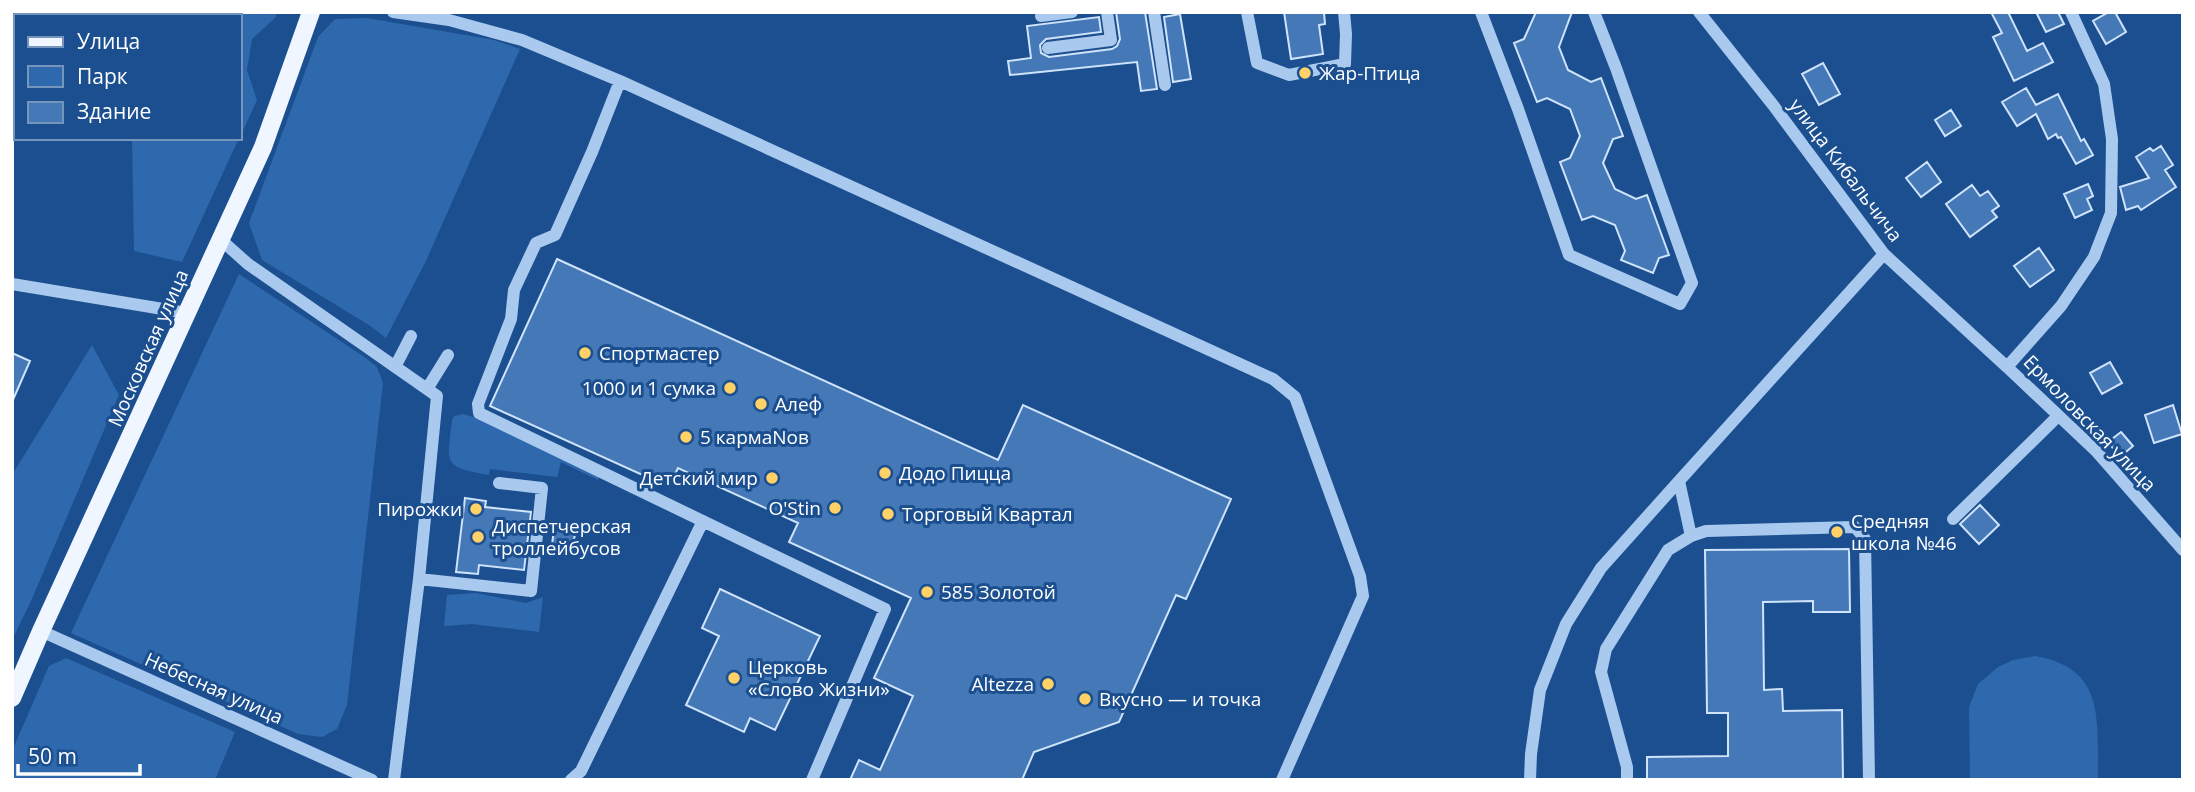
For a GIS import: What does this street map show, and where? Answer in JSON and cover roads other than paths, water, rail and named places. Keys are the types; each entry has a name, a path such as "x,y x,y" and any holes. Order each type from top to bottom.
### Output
{"main road":[{"name":"Московская улица","path":"12,698 263,147 311,12"}],"street":[{"path":"394,12 449,20 522,40 620,81 1273,379 1295,397 1360,576 1363,596 1282,780"},
{"path":"1041,16 1072,12"},
{"path":"1048,48 1111,40 1107,12"},
{"path":"1154,12 1165,85"},
{"path":"1247,12 1257,62 1289,75 1345,64 1344,12"},
{"path":"1481,12 1569,255 1680,304 1692,283 1594,12"},
{"name":"улица Кибальчича","path":"1699,12 1773,105 1884,254 2007,367"},
{"name":"Ермоловская улица","path":"2071,12 2104,84 2112,139 2111,213 2094,257 2061,306 2007,367 2097,453 2183,550"},
{"path":"620,81 555,235 536,243 514,290 511,319 478,404 479,413 885,609 812,780"},
{"path":"220,239 248,264 437,396 419,579 394,780"},
{"path":"1530,780 1540,690 1566,624 1601,568 1884,254"},
{"path":"12,284 187,313"},
{"path":"395,367 411,336"},
{"path":"427,389 448,355"},
{"path":"1953,520 2054,419"},
{"path":"1679,481 1691,536"},
{"path":"419,579 531,592 542,488 499,483"},
{"path":"571,780 581,772 703,522"},
{"path":"1627,780 1627,767 1601,672 1606,649 1668,550 1691,536 1706,531 1855,527 1865,539 1870,780"},
{"name":"Небесная улица","path":"41,631 372,780"}],"place":[{"name":"Жар-Птица","path":"1305,73"},
{"name":"Спортмастер","path":"585,353"},
{"name":"1000 и 1 сумка","path":"730,388"},
{"name":"Алеф","path":"761,404"},
{"name":"5 кармаNов","path":"686,437"},
{"name":"Додо Пицца","path":"885,473"},
{"name":"Детский мир","path":"772,478"},
{"name":"O'Stin","path":"835,508"},
{"name":"Пирожки","path":"476,509"},
{"name":"Торговый Квартал","path":"888,514"},
{"name":"Средняя школа №46","path":"1837,532"},
{"name":"Диспетчерская троллейбусов","path":"478,537"},
{"name":"585 Золотой","path":"927,592"},
{"name":"Церковь «Слово Жизни»","path":"734,678"},
{"name":"Altezza","path":"1048,684"},
{"name":"Вкусно — и точка","path":"1085,699"}]}
